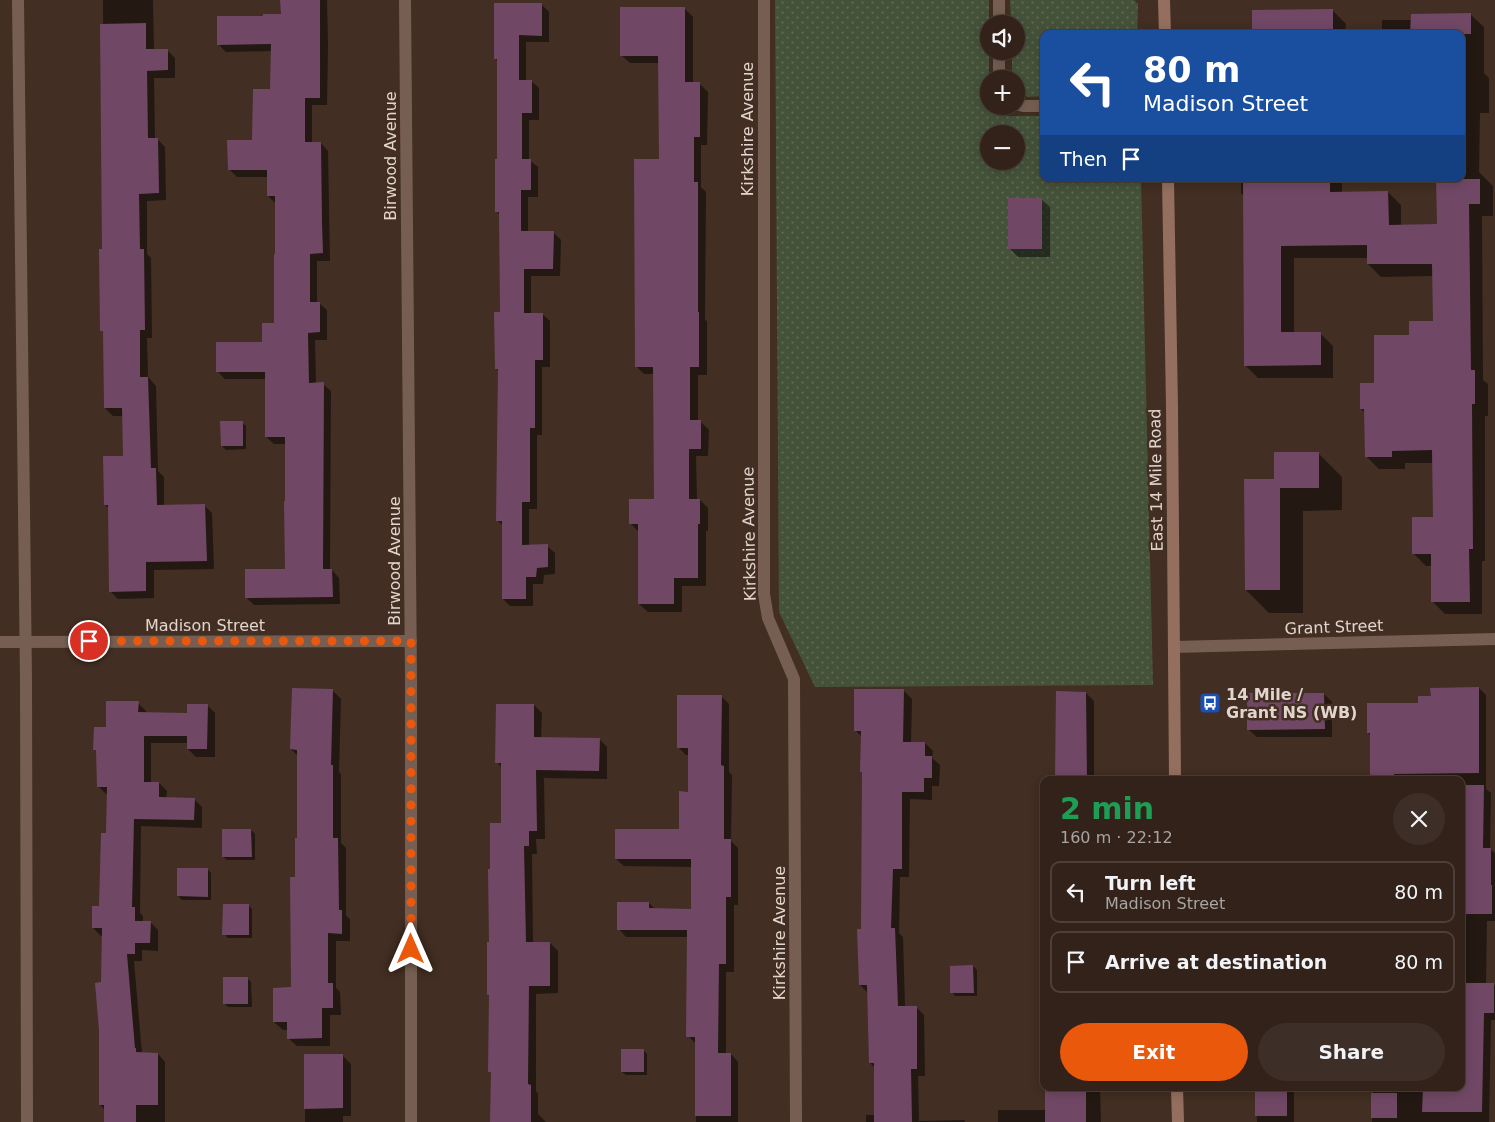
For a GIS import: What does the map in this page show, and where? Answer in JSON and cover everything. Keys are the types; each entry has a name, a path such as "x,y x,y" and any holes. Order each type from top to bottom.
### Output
{"main road":[{"path":"1164,0 1165,30"},
{"name":"East 14 Mile Road","path":"1168,182 1175,776"},
{"path":"1177,1091 1178,1122"}],"street":[{"path":"18,0 26,641 27,1122"},
{"name":"Birwood Avenue","path":"405,0 411,641 411,1122"},
{"name":"Kirkshire Avenue","path":"764,0 764,594 768,618 794,679 796,1122"},
{"path":"999,0 999,15"},
{"path":"1025,106 1040,106"},
{"name":"Grant Street","path":"1174,647 1495,639"},
{"name":"Madison Street","path":"0,642 411,641"}],"green space":[{"path":"775,0 989,0 989,15 980,15 980,60 989,60 989,70 980,70 980,115 1040,116 1040,182 1141,182 1153,685 815,687 779,612"},
{"path":"1010,0 1134,0 1138,4 1137,30 1040,30 1040,96 1028,97 1025,95 1025,70 1012,70 1012,60 1025,60 1025,15 1011,15"}],"building":[{"path":"280,0 320,0 320,98 305,98 305,142 321,142 323,253 310,254 310,302 320,302 320,332 308,333 309,383 324,382 323,569 332,569 333,597 245,598 245,569 285,569 285,437 265,437 265,372 216,372 216,342 262,342 262,323 274,323 275,254 275,196 267,196 267,170 228,170 227,140 252,140 253,89 270,89 271,44 217,45 217,16 281,14"},
{"path":"494,3 542,3 542,36 519,35 519,80 532,80 532,113 522,113 522,159 531,159 531,190 521,190 521,231 554,231 553,269 524,269 524,313 543,313 543,360 535,360 535,428 530,428 530,502 522,502 522,545 548,544 548,567 537,568 536,577 526,577 526,599 502,599 502,521 496,521 498,369 495,369 494,312 500,312 499,212 495,212 497,59 494,59"},
{"path":"620,7 685,7 685,82 700,82 700,137 694,137 694,182 698,182 699,367 690,367 690,420 701,420 701,449 689,449 689,499 700,499 698,578 674,578 674,604 638,604 638,524 629,524 629,499 654,499 653,367 635,367 634,159 659,159 658,56 620,56"},
{"path":"1333,9 1333,30 1252,30 1252,10"},
{"path":"1471,13 1471,34 1465,34 1465,30 1410,30 1411,14"},
{"path":"146,23 146,49 168,49 168,70 147,71 148,138 158,138 159,193 139,194 140,249 144,249 145,330 140,330 140,377 148,377 151,468 156,468 157,505 205,504 207,561 146,562 146,591 109,592 108,505 104,505 103,456 123,456 122,408 104,408 103,331 100,331 99,249 102,249 100,24"},
{"path":"1465,179 1480,179 1480,204 1469,204 1471,370 1475,370 1475,404 1472,404 1473,549 1469,549 1470,602 1431,602 1431,554 1412,554 1412,517 1433,517 1432,450 1392,451 1392,457 1365,457 1364,409 1360,409 1360,383 1374,383 1374,335 1409,335 1409,321 1433,321 1432,264 1367,264 1367,245 1281,246 1281,332 1321,332 1321,365 1244,366 1243,182 1330,182 1330,192 1388,191 1389,225 1437,224 1436,182 1465,182"},
{"path":"1008,198 1042,198 1042,249 1008,249"},
{"path":"220,421 243,421 243,446 221,446"},
{"path":"1274,452 1319,452 1319,488 1280,488 1280,590 1245,590 1244,479 1274,479"},
{"path":"1479,687 1479,773 1370,776 1370,733 1367,733 1367,703 1418,703 1418,696 1431,696 1430,688"},
{"path":"292,688 333,689 331,765 333,765 333,838 338,838 339,910 342,910 342,934 328,933 328,983 333,983 333,1008 322,1008 322,1038 287,1039 287,1022 273,1022 273,988 291,987 290,877 295,877 295,838 297,838 297,750 290,749"},
{"path":"854,689 904,689 903,742 925,742 925,756 932,756 932,778 924,778 924,792 902,792 902,869 893,869 891,928 895,928 898,1006 917,1006 917,1069 911,1069 912,1122 874,1122 874,1063 869,1063 867,985 859,985 857,929 861,929 862,772 860,772 861,731 854,731"},
{"path":"1056,691 1086,692 1087,776 1055,776"},
{"path":"1247,693 1324,693 1325,729 1247,730"},
{"path":"677,695 722,695 721,765 724,766 724,839 731,839 731,897 726,897 726,964 719,964 718,1053 731,1053 731,1116 695,1116 695,1037 686,1037 687,930 617,930 617,902 649,902 649,908 691,909 691,859 615,859 615,829 679,829 679,791 688,792 688,748 677,748"},
{"path":"106,701 139,701 138,712 187,713 187,704 208,704 207,749 187,749 187,736 144,736 144,782 159,782 159,797 195,798 194,820 134,819 132,907 135,907 135,921 151,921 150,943 135,943 135,954 127,954 135,1048 136,1052 158,1053 158,1105 136,1105 136,1122 104,1122 104,1105 99,1105 99,1030 95,983 101,982 102,928 92,928 92,906 99,906 101,833 106,833 107,787 97,787 96,750 93,750 94,727 106,727"},
{"path":"496,704 534,704 534,737 600,738 599,771 536,770 537,831 529,831 529,846 524,846 526,942 550,942 550,986 529,986 528,1084 531,1085 531,1122 490,1122 491,1072 488,1072 489,995 487,995 487,942 489,942 488,869 490,869 490,823 501,823 501,763 495,763"},
{"path":"1465,785 1484,785 1483,848 1491,848 1492,914 1465,914"},
{"path":"222,829 251,829 252,857 222,857"},
{"path":"177,868 208,868 208,897 177,896"},
{"path":"223,904 249,904 249,935 222,935"},
{"path":"973,965 974,993 950,993 950,966"},
{"path":"223,977 248,977 248,1004 223,1004"},
{"path":"1465,983 1494,983 1494,1013 1484,1013 1482,1112 1422,1112 1423,1091 1465,1091"},
{"path":"621,1049 644,1049 644,1072 621,1072"},
{"path":"304,1054 343,1054 343,1108 304,1109"},
{"path":"1045,1091 1086,1091 1086,1122 1045,1122"},
{"path":"1255,1091 1287,1091 1287,1116 1255,1116"},
{"path":"1371,1093 1397,1093 1397,1118 1371,1118"}],"place":[{"name":"14 Mile / Grant NS (WB)","path":"1210,703"}],"route":[{"path":"89,641 411,641 411,949"}]}
